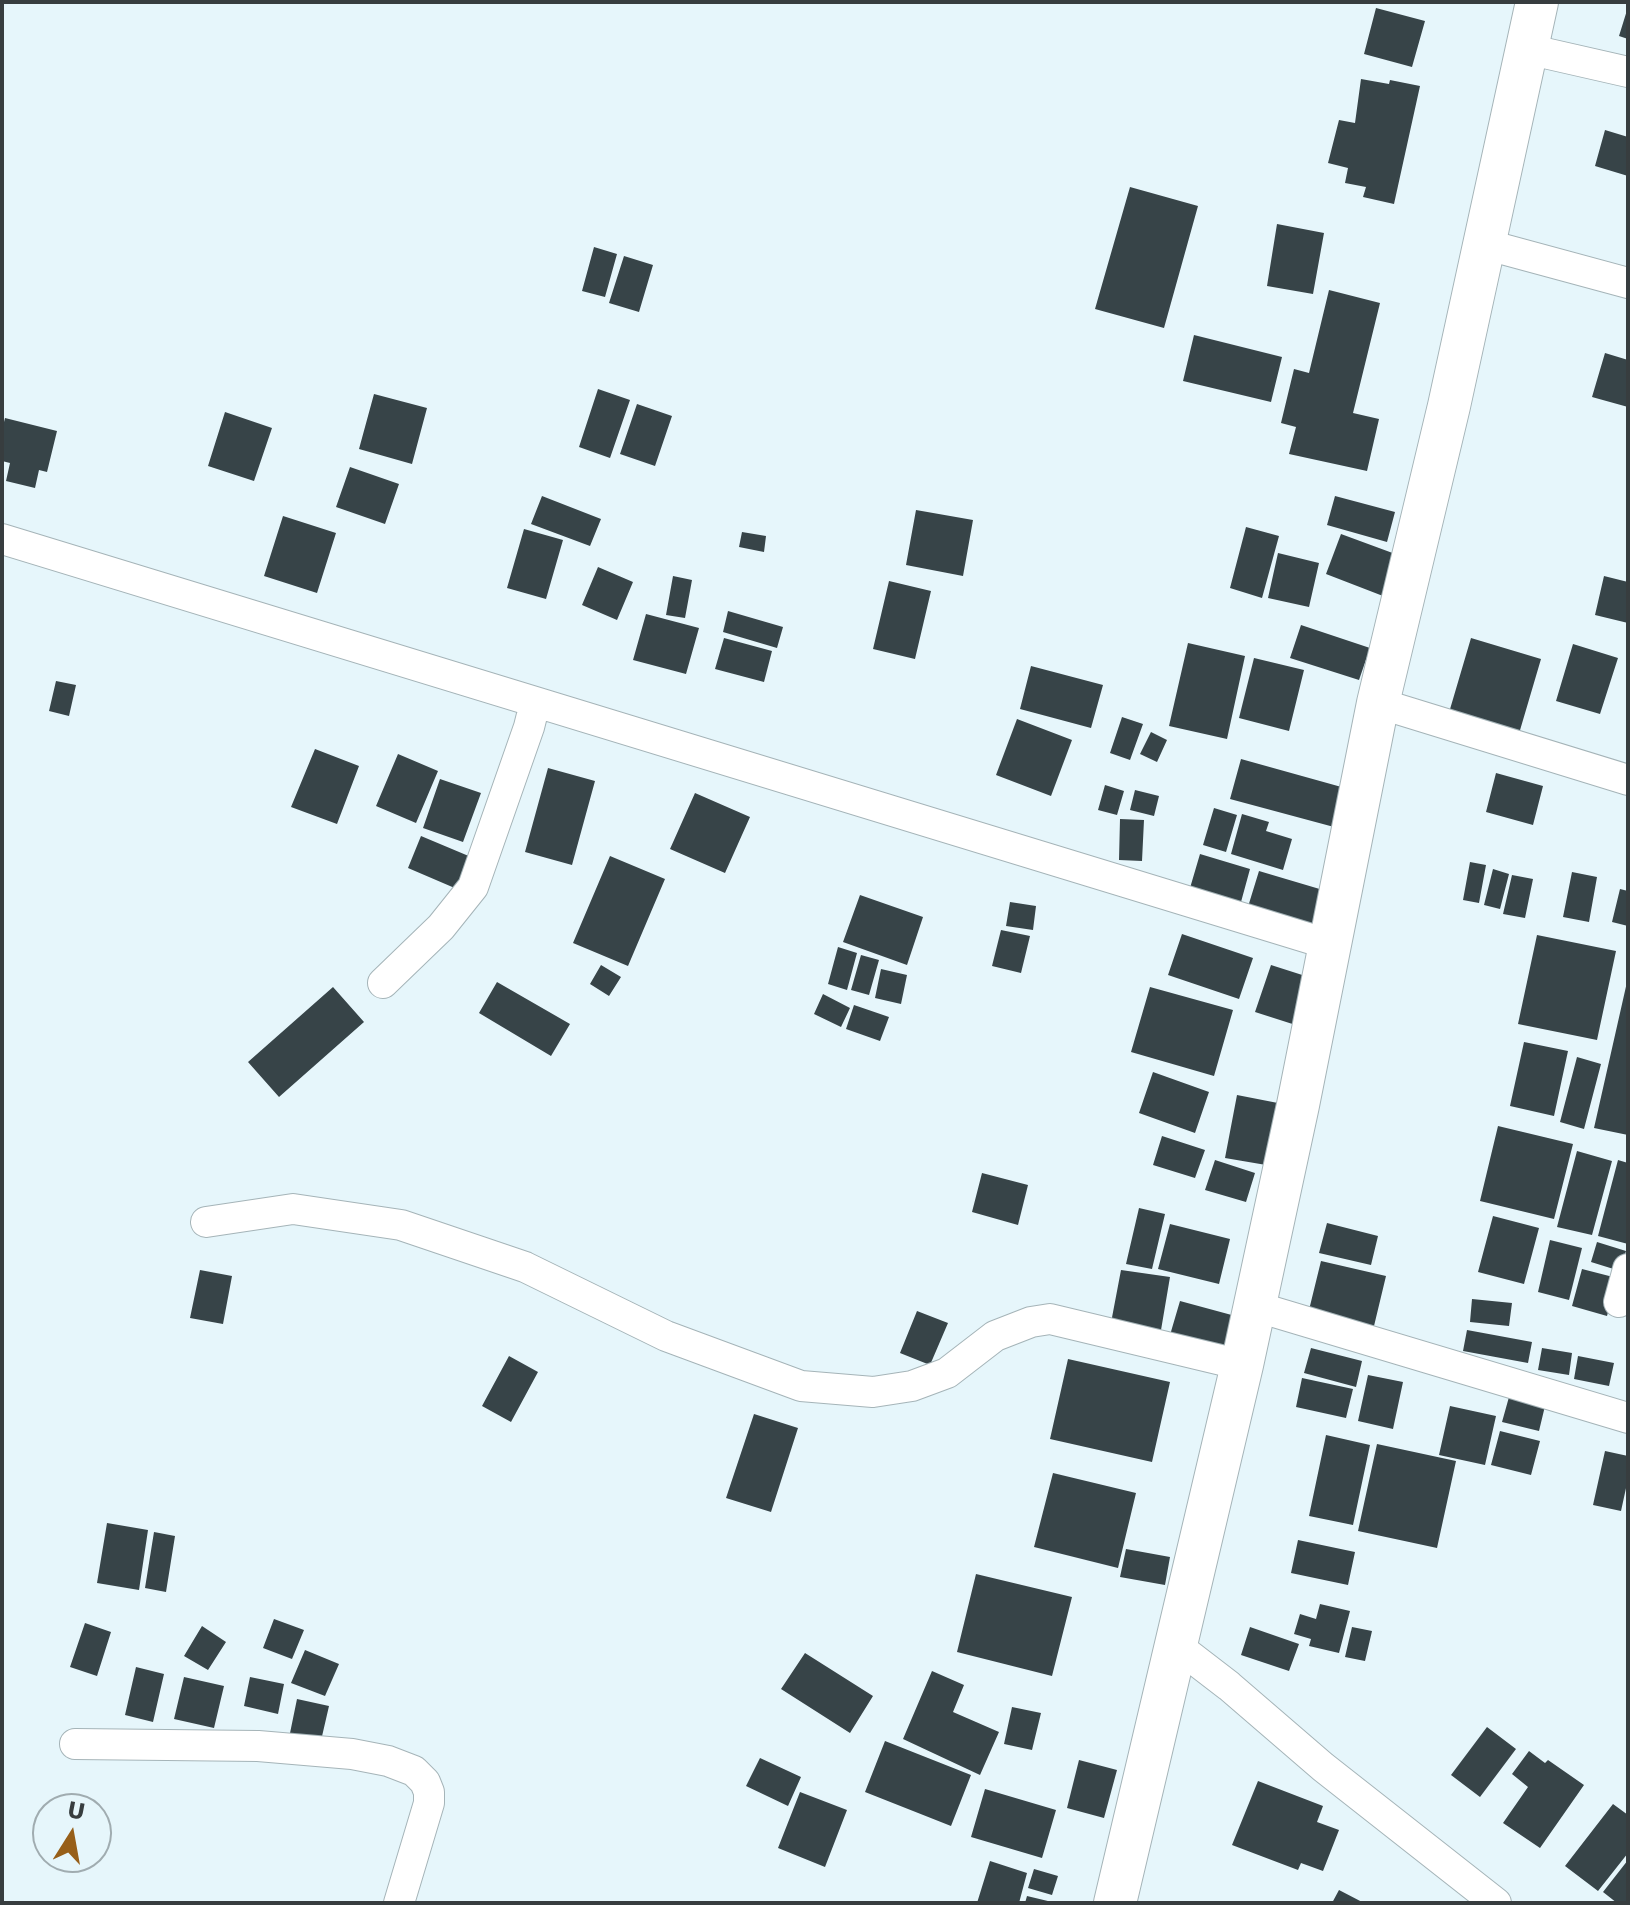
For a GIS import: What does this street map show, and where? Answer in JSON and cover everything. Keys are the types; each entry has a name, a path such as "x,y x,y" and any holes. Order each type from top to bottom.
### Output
{"main road":[{"path":"1115,1903 1242,1365 1331,945 1378,703 1442,437 1537,2"}],"street":[{"path":"1527,49 1628,72"},
{"path":"1484,244 1628,283"},
{"path":"2,539 1331,945"},
{"path":"383,983 441,927 473,887 481,871 535,703"},
{"path":"1378,703 1628,780"},
{"path":"206,1222 293,1209 401,1225 525,1267 666,1336 801,1386 873,1392 912,1386 947,1373 995,1336 1031,1322 1050,1319 1242,1365"},
{"path":"1619,1302 1628,1269"},
{"path":"1254,1306 1628,1418"},
{"path":"1177,1646 1323,1767 1496,1903"},
{"path":"75,1744 258,1746 352,1754 388,1761 414,1771 425,1782 429,1803 399,1903"}],"building":[{"path":"1628,7 1628,39 1619,36"},
{"path":"1376,8 1425,21 1412,67 1364,54"},
{"path":"1361,79 1389,84 1390,80 1420,86 1394,204 1363,197 1366,187 1345,183 1348,168 1328,163 1339,120 1355,123"},
{"path":"1605,130 1628,137 1628,176 1595,166"},
{"path":"1130,187 1198,206 1164,328 1095,309"},
{"path":"1277,224 1324,233 1313,294 1267,286"},
{"path":"594,247 617,254 605,297 582,291"},
{"path":"624,256 653,265 639,312 609,303"},
{"path":"1329,290 1380,303 1353,413 1379,419 1367,471 1289,454 1296,427 1281,423 1294,369 1309,373"},
{"path":"1194,335 1282,357 1271,402 1183,381"},
{"path":"1605,353 1628,360 1628,407 1592,397"},
{"path":"598,389 630,400 610,458 579,447"},
{"path":"374,394 427,408 412,464 359,449"},
{"path":"637,404 672,416 655,466 620,454"},
{"path":"225,412 272,428 254,481 208,466"},
{"path":"5,418 57,431 47,472 39,470 35,488 6,481 10,463 2,461"},
{"path":"350,467 399,484 385,524 336,507"},
{"path":"542,496 601,519 590,546 531,524"},
{"path":"1335,496 1395,512 1387,542 1327,525"},
{"path":"916,510 973,520 963,576 906,565"},
{"path":"283,516 336,533 317,593 264,576"},
{"path":"1246,527 1279,536 1262,598 1230,588"},
{"path":"524,529 563,540 546,599 507,588"},
{"path":"742,532 766,536 764,552 739,547"},
{"path":"1341,534 1398,555 1383,596 1326,574"},
{"path":"1278,553 1319,563 1309,607 1268,598"},
{"path":"598,567 633,582 617,620 582,605"},
{"path":"673,576 692,580 685,618 666,615"},
{"path":"1604,576 1628,582 1628,623 1595,615"},
{"path":"889,581 931,591 915,659 873,649"},
{"path":"728,611 783,627 777,648 723,632"},
{"path":"646,614 699,628 686,674 633,660"},
{"path":"1301,625 1370,648 1359,680 1290,658"},
{"path":"724,638 772,651 764,682 715,669"},
{"path":"1471,638 1541,659 1518,737 1448,716"},
{"path":"1188,643 1245,656 1227,739 1169,726"},
{"path":"1573,644 1618,658 1600,714 1556,701"},
{"path":"1254,658 1304,670 1289,731 1239,718"},
{"path":"1031,666 1103,685 1091,728 1020,709"},
{"path":"56,681 76,685 69,716 49,711"},
{"path":"1122,717 1143,724 1130,760 1110,753"},
{"path":"1017,719 1072,740 1051,796 996,775"},
{"path":"1151,732 1167,740 1157,762 1140,754"},
{"path":"315,749 359,766 337,824 291,807"},
{"path":"398,754 438,771 416,823 376,806"},
{"path":"1241,759 1345,788 1334,827 1230,799"},
{"path":"548,768 595,781 572,865 525,852"},
{"path":"1496,773 1543,786 1533,825 1486,812"},
{"path":"440,779 481,793 463,842 423,828"},
{"path":"1105,785 1124,791 1117,815 1098,810"},
{"path":"1135,790 1159,796 1154,816 1130,810"},
{"path":"695,793 750,817 725,873 670,849"},
{"path":"1214,808 1237,815 1226,852 1203,845"},
{"path":"1242,814 1269,822 1266,831 1292,839 1283,870 1231,854"},
{"path":"1120,819 1144,820 1142,861 1119,860"},
{"path":"421,836 471,857 457,889 408,868"},
{"path":"1200,854 1250,869 1241,902 1190,888"},
{"path":"610,856 665,879 628,966 573,943"},
{"path":"1470,862 1486,865 1479,903 1463,900"},
{"path":"1493,869 1509,874 1500,909 1484,905"},
{"path":"1259,871 1323,890 1311,929 1247,910"},
{"path":"1572,872 1597,877 1589,922 1563,917"},
{"path":"1512,875 1533,879 1525,918 1503,914"},
{"path":"1620,889 1628,891 1628,926 1612,922"},
{"path":"860,895 923,917 907,965 843,942"},
{"path":"1010,902 1036,906 1033,930 1006,926"},
{"path":"1001,930 1030,936 1021,973 992,966"},
{"path":"1182,934 1253,958 1239,999 1168,975"},
{"path":"1537,935 1616,951 1597,1040 1518,1024"},
{"path":"838,947 857,953 847,990 828,984"},
{"path":"861,955 879,960 869,995 851,990"},
{"path":"601,965 621,977 609,996 590,984"},
{"path":"1271,965 1321,981 1305,1028 1255,1012"},
{"path":"881,969 907,975 901,1004 875,998"},
{"path":"497,982 570,1024 551,1056 479,1013"},
{"path":"1628,982 1628,1135 1594,1128"},
{"path":"333,987 364,1022 279,1097 248,1062"},
{"path":"1150,987 1233,1010 1214,1076 1131,1052"},
{"path":"823,994 850,1008 841,1027 814,1014"},
{"path":"854,1005 889,1017 880,1041 846,1029"},
{"path":"1524,1042 1568,1051 1554,1116 1510,1106"},
{"path":"1577,1057 1601,1064 1584,1129 1560,1122"},
{"path":"1153,1072 1209,1092 1195,1133 1139,1113"},
{"path":"1237,1095 1283,1104 1272,1166 1225,1158"},
{"path":"1498,1126 1573,1144 1554,1219 1480,1201"},
{"path":"1162,1136 1205,1150 1195,1178 1153,1165"},
{"path":"1577,1151 1612,1161 1592,1235 1557,1227"},
{"path":"1215,1160 1255,1173 1246,1202 1205,1190"},
{"path":"1618,1160 1628,1163 1628,1244 1598,1236"},
{"path":"982,1173 1028,1185 1018,1225 972,1212"},
{"path":"1139,1208 1165,1214 1152,1269 1126,1264"},
{"path":"1493,1216 1539,1228 1524,1284 1478,1272"},
{"path":"1327,1223 1378,1236 1371,1265 1319,1253"},
{"path":"1170,1224 1230,1239 1219,1284 1158,1269"},
{"path":"1550,1240 1582,1248 1569,1300 1538,1292"},
{"path":"1597,1242 1626,1251 1620,1271 1591,1262"},
{"path":"1321,1261 1386,1276 1374,1326 1309,1310"},
{"path":"1582,1269 1617,1278 1607,1316 1572,1306"},
{"path":"200,1270 232,1276 223,1324 190,1318"},
{"path":"1121,1270 1170,1277 1160,1336 1110,1328"},
{"path":"1472,1299 1512,1303 1509,1326 1470,1322"},
{"path":"1180,1301 1239,1317 1229,1351 1170,1335"},
{"path":"917,1311 948,1323 930,1365 900,1353"},
{"path":"1467,1330 1532,1342 1528,1363 1463,1351"},
{"path":"1311,1348 1362,1361 1356,1387 1304,1373"},
{"path":"1542,1348 1572,1353 1569,1375 1538,1370"},
{"path":"509,1356 538,1372 511,1422 482,1406"},
{"path":"1578,1356 1614,1363 1609,1386 1574,1379"},
{"path":"1068,1359 1170,1382 1152,1462 1050,1439"},
{"path":"1368,1375 1403,1382 1393,1429 1358,1421"},
{"path":"1302,1378 1353,1389 1346,1418 1296,1407"},
{"path":"1509,1397 1545,1406 1539,1431 1502,1422"},
{"path":"1450,1406 1496,1416 1485,1465 1439,1455"},
{"path":"754,1414 798,1428 771,1512 726,1498"},
{"path":"1500,1431 1540,1441 1531,1475 1491,1465"},
{"path":"1326,1435 1370,1445 1353,1525 1309,1516"},
{"path":"1377,1444 1456,1461 1437,1548 1358,1531"},
{"path":"1605,1451 1628,1456 1628,1479 1621,1511 1593,1505"},
{"path":"1053,1473 1136,1493 1118,1568 1034,1547"},
{"path":"107,1523 148,1530 139,1590 97,1583"},
{"path":"154,1532 175,1536 166,1592 145,1588"},
{"path":"1298,1540 1355,1552 1348,1585 1291,1573"},
{"path":"1126,1549 1170,1557 1165,1585 1120,1577"},
{"path":"976,1574 1072,1597 1052,1676 957,1652"},
{"path":"1320,1604 1350,1611 1339,1653 1309,1646 1311,1639 1294,1634 1300,1614 1316,1619"},
{"path":"274,1619 304,1630 292,1659 263,1648"},
{"path":"85,1623 111,1632 97,1676 70,1667"},
{"path":"202,1626 226,1642 208,1670 184,1656"},
{"path":"1250,1627 1299,1644 1289,1671 1241,1655"},
{"path":"1352,1627 1372,1631 1365,1661 1345,1657"},
{"path":"305,1650 339,1664 325,1696 291,1683"},
{"path":"805,1653 873,1696 850,1733 781,1689"},
{"path":"136,1667 164,1674 153,1722 125,1715"},
{"path":"932,1671 964,1685 953,1712 999,1732 980,1775 903,1739"},
{"path":"184,1677 224,1686 214,1728 174,1719"},
{"path":"250,1677 284,1684 278,1714 244,1706"},
{"path":"297,1699 329,1706 320,1745 289,1738"},
{"path":"1012,1707 1041,1713 1032,1750 1004,1744"},
{"path":"1487,1727 1516,1749 1480,1797 1451,1775"},
{"path":"885,1741 971,1775 951,1826 865,1792"},
{"path":"1529,1751 1584,1785 1540,1848 1503,1823 1528,1787 1512,1774"},
{"path":"760,1758 801,1777 788,1806 746,1786"},
{"path":"1079,1760 1117,1770 1104,1818 1067,1808"},
{"path":"1258,1781 1323,1806 1317,1822 1339,1830 1323,1871 1301,1863 1298,1870 1232,1845"},
{"path":"985,1789 1056,1810 1042,1858 971,1837"},
{"path":"800,1792 847,1810 825,1867 778,1848"},
{"path":"1613,1804 1628,1815 1628,1853 1598,1891 1565,1866"},
{"path":"1628,1860 1628,1903 1617,1903 1603,1892"},
{"path":"990,1861 1027,1873 1019,1903 977,1903"},
{"path":"1034,1869 1058,1876 1052,1895 1028,1888"},
{"path":"1339,1890 1364,1903 1332,1903"},
{"path":"1027,1896 1052,1902 1052,1903 1025,1903"}]}
